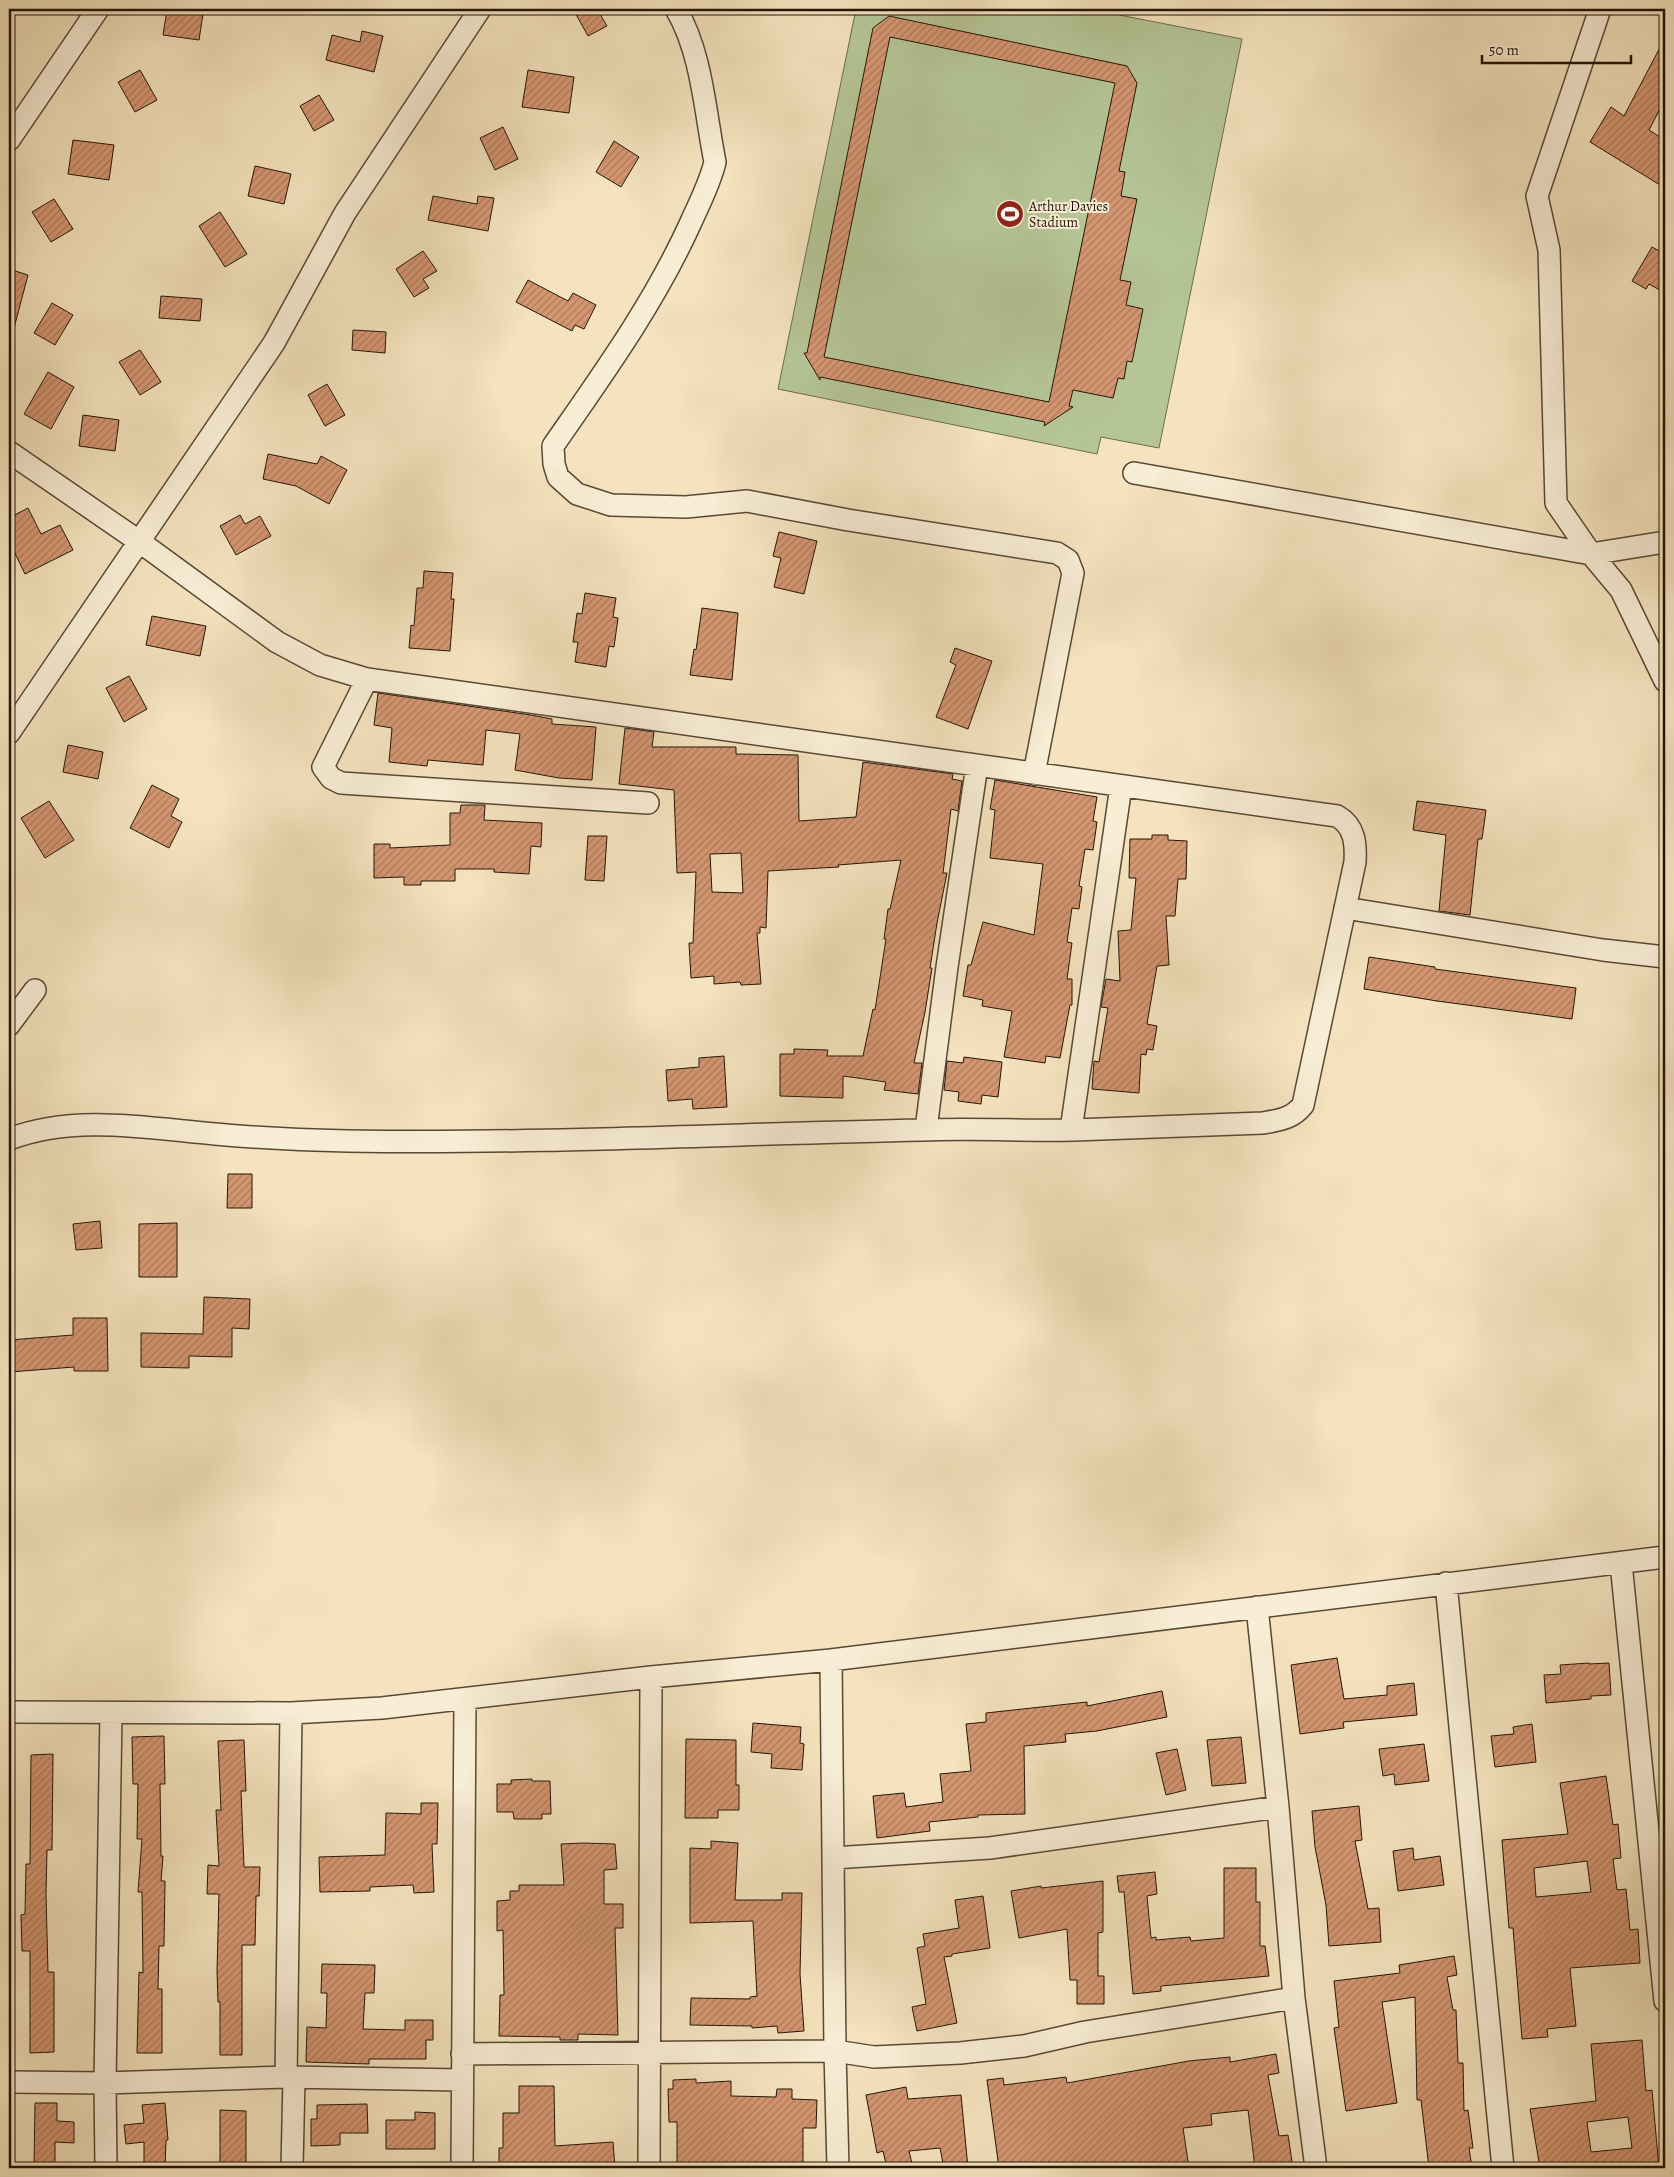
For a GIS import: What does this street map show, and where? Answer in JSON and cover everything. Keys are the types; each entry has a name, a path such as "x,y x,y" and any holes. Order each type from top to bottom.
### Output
{"street":[{"path":"9,140 98,9"},
{"path":"9,732 274,343 345,213 480,9"},
{"path":"676,9 685,24 694,47 714,162 711,179 678,252 620,348 553,446 554,464 558,477 577,494 611,505 686,506 747,501 848,520 1058,553 1068,560 1073,572 1034,774"},
{"path":"1600,9 1537,196 1549,250 1556,503 1591,554 1621,590 1665,680"},
{"path":"9,452 140,542 271,639 296,654 320,665 368,679 1337,816 1345,820 1356,842 1355,862 1303,1105 1288,1118 1263,1123 1071,1130 926,1130 622,1139 372,1141 218,1134 128,1125 78,1126 25,1133 9,1139"},
{"path":"1134,473 1591,554 1665,542"},
{"path":"368,679 323,766 331,778 340,783 648,803"},
{"path":"926,1130 947,967 977,765"},
{"path":"1071,1130 1121,786"},
{"path":"1345,908 1603,950 1665,957"},
{"path":"9,1025 34,990"},
{"path":"9,1712 291,1713 382,1708 651,1677 831,1660 1665,1557"},
{"path":"1621,1563 1665,2001"},
{"path":"1446,1583 1503,2168"},
{"path":"1257,1607 1278,1807 1294,1998 1316,2168"},
{"path":"831,1660 838,2168"},
{"path":"649,2168 651,1677"},
{"path":"462,2168 461,2080 465,1699"},
{"path":"106,2168 105,2083 111,1713"},
{"path":"291,1713 290,2078 292,2168"},
{"path":"833,1858 990,1848 1278,1807"},
{"path":"462,2054 835,2051 874,2057 988,2050 1024,2046 1085,2032 1173,2016 1294,1998"},
{"path":"9,2082 105,2083 290,2078 461,2080"}],"green space":[{"name":"Arthur Davies Stadium","path":"856,9 1089,9 1242,39 1159,448 1101,437 1097,454 778,389"}],"building":[{"path":"573,9 597,9 607,26 588,36"},
{"path":"167,10 203,14 199,40 163,35"},
{"path":"889,16 1127,66 1137,83 1119,171 1125,172 1121,196 1137,199 1120,280 1131,282 1126,305 1143,309 1132,362 1127,361 1124,379 1118,378 1113,398 1073,390 1069,406 1073,407 1044,426 1045,422 820,377 820,380 804,353 807,353 873,28","holes":["890,37 1115,83 1049,402 824,357"]},
{"path":"362,31 383,36 374,72 326,60 332,35 360,42"},
{"path":"1665,38 1665,99 1649,130 1665,140 1665,188 1590,142 1611,107 1624,116"},
{"path":"140,70 157,100 135,112 118,82"},
{"path":"528,70 574,77 569,113 522,107"},
{"path":"319,95 334,120 314,131 300,106"},
{"path":"503,127 518,159 495,170 480,138"},
{"path":"73,140 114,145 109,180 68,174"},
{"path":"614,141 639,157 621,187 596,172"},
{"path":"255,166 291,174 284,204 248,196"},
{"path":"433,196 477,204 478,196 494,198 488,231 428,220"},
{"path":"54,199 73,229 51,242 32,212"},
{"path":"220,212 247,254 225,267 199,226"},
{"path":"1652,247 1665,254 1665,293 1649,284 1646,289 1632,281"},
{"path":"423,251 437,271 423,279 429,288 414,297 396,269"},
{"path":"9,269 28,275 14,328 9,327"},
{"path":"528,280 568,301 573,293 596,305 584,329 575,325 572,331 516,302"},
{"path":"161,296 202,299 200,321 159,318"},
{"path":"52,303 73,315 55,345 34,333"},
{"path":"353,330 386,332 385,353 352,350"},
{"path":"140,350 161,382 140,395 119,362"},
{"path":"48,372 74,387 51,429 24,414"},
{"path":"327,384 345,415 325,426 308,395"},
{"path":"83,415 119,420 115,451 79,446"},
{"path":"268,454 317,464 321,456 347,470 329,504 296,486 263,479"},
{"path":"28,508 41,534 60,525 73,550 25,574 9,541 9,518"},
{"path":"240,515 245,524 260,516 271,536 236,555 220,526"},
{"path":"779,532 817,541 804,594 774,587 781,558 773,556"},
{"path":"424,571 453,573 451,599 454,599 450,651 409,648 411,625 414,626 417,588 423,588"},
{"path":"585,593 616,598 613,617 618,618 614,647 609,646 606,667 575,662 578,642 573,642 577,613 582,614"},
{"path":"702,608 738,613 732,680 690,675"},
{"path":"152,616 206,626 200,656 146,645"},
{"path":"955,648 992,661 968,729 936,717 956,665 950,662"},
{"path":"129,676 147,709 124,722 106,688"},
{"path":"378,693 531,715 552,719 552,724 596,727 592,780 559,778 515,770 520,734 486,730 483,765 428,760 427,766 389,762 392,728 374,725"},
{"path":"625,728 654,732 652,747 736,747 736,754 798,755 799,821 856,817 863,762 953,774 952,779 962,781 958,811 951,809 943,873 947,873 937,923 925,1012 914,1063 922,1063 918,1094 884,1090 886,1082 843,1076 843,1098 780,1096 780,1054 794,1054 794,1049 828,1050 827,1056 863,1056 873,1009 875,1010 886,939 884,939 888,909 890,909 901,860 838,865 839,867 768,871 766,928 760,927 760,933 757,933 761,984 741,985 740,982 714,984 714,976 691,978 689,943 693,943 696,872 677,873 674,790 619,784","holes":["741,853 743,893 712,892 710,854"]},
{"path":"68,745 103,752 98,779 63,772"},
{"path":"995,780 1097,797 1093,821 1097,822 1093,850 1085,849 1079,886 1082,887 1079,909 1072,908 1067,942 1072,943 1067,979 1072,979 1072,1005 1070,1005 1060,1058 1046,1056 1045,1063 1004,1057 1012,1011 982,1006 983,1000 963,996 968,965 971,965 983,922 1034,935 1043,864 990,858 995,810 990,809"},
{"path":"152,785 179,799 171,816 182,822 169,848 130,828"},
{"path":"49,801 74,840 45,858 21,818"},
{"path":"1417,801 1486,810 1482,839 1478,839 1470,915 1439,911 1446,835 1413,830"},
{"path":"461,805 485,805 484,820 542,823 541,847 531,846 529,874 494,872 494,869 455,869 455,881 421,881 421,885 404,885 404,877 374,878 374,844 390,844 390,848 450,845 450,813 460,813"},
{"path":"1152,835 1168,835 1168,840 1187,841 1186,879 1178,879 1175,916 1166,916 1169,965 1157,966 1147,1024 1157,1026 1153,1050 1147,1049 1146,1055 1141,1054 1139,1093 1092,1089 1094,1061 1099,1062 1108,1008 1101,1007 1106,979 1120,981 1118,931 1131,930 1136,878 1129,878 1130,839 1152,839"},
{"path":"588,836 607,836 604,881 585,880"},
{"path":"1369,957 1435,967 1435,969 1576,988 1572,1019 1364,989"},
{"path":"724,1056 727,1107 693,1109 692,1099 668,1101 666,1070 699,1067 699,1058"},
{"path":"964,1057 1002,1062 998,1097 982,1095 981,1104 958,1101 959,1092 944,1090 947,1061 963,1063"},
{"path":"228,1174 252,1174 252,1208 227,1208"},
{"path":"100,1221 102,1248 76,1250 73,1224"},
{"path":"177,1223 177,1277 139,1277 139,1224"},
{"path":"204,1297 250,1299 249,1329 232,1328 232,1357 189,1356 189,1368 141,1367 141,1333 203,1334"},
{"path":"73,1318 107,1318 108,1371 74,1371 74,1367 10,1372 9,1340 73,1335"},
{"path":"1337,1658 1344,1699 1387,1695 1387,1686 1414,1683 1417,1715 1343,1722 1344,1728 1300,1734 1291,1665"},
{"path":"1609,1663 1611,1695 1591,1696 1591,1699 1546,1703 1544,1675 1561,1674 1560,1665"},
{"path":"1162,1691 1167,1717 1097,1731 1065,1734 1066,1742 1024,1746 1025,1814 978,1815 978,1817 929,1822 930,1831 877,1838 873,1796 904,1793 906,1807 943,1802 940,1774 971,1771 966,1724 986,1722 986,1713 1087,1702 1087,1706"},
{"path":"753,1723 801,1727 800,1743 804,1744 802,1770 771,1768 772,1754 751,1752"},
{"path":"1532,1724 1536,1762 1495,1767 1491,1736 1514,1734 1513,1727"},
{"path":"164,1736 165,1784 160,1784 161,1856 163,1856 161,1881 165,1881 164,1946 159,1946 158,1989 162,1989 162,2053 137,2053 139,1972 143,1973 142,1892 138,1892 142,1839 137,1839 138,1784 133,1784 132,1737"},
{"path":"1241,1737 1246,1783 1212,1786 1207,1740"},
{"path":"686,1739 736,1740 736,1785 739,1785 739,1810 718,1810 718,1818 685,1818"},
{"path":"244,1740 246,1791 241,1791 244,1867 260,1867 259,1896 256,1896 255,1945 242,1945 242,2055 220,2055 220,2002 218,2002 217,1971 219,1894 207,1894 208,1865 219,1866 216,1810 221,1810 218,1741"},
{"path":"1424,1744 1429,1781 1395,1785 1394,1774 1383,1776 1379,1749"},
{"path":"1177,1749 1186,1790 1166,1795 1156,1753"},
{"path":"53,1754 52,1850 47,1850 46,1895 48,1972 54,1972 54,2052 30,2053 30,1951 22,1951 21,1915 25,1914 26,1864 30,1864 31,1755"},
{"path":"1606,1776 1613,1825 1618,1824 1621,1858 1613,1859 1617,1890 1626,1889 1630,1930 1638,1929 1640,1963 1570,1968 1576,2026 1547,2029 1548,2037 1522,2039 1513,1928 1509,1928 1502,1840 1568,1834 1560,1783","holes":["1587,1861 1591,1892 1536,1897 1534,1868"]},
{"path":"532,1779 532,1781 550,1781 551,1814 542,1814 542,1819 514,1819 513,1812 497,1812 497,1784 511,1784 511,1780"},
{"path":"421,1803 438,1803 437,1844 432,1844 434,1892 414,1893 413,1885 370,1887 370,1891 320,1892 319,1857 385,1855 386,1813 421,1814"},
{"path":"1359,1806 1362,1840 1355,1841 1368,1909 1379,1908 1381,1942 1329,1946 1326,1905 1315,1847 1312,1811"},
{"path":"711,1841 738,1843 735,1900 782,1900 782,1893 802,1893 800,1974 804,2031 778,2033 777,2026 752,2028 752,2026 690,2025 691,1998 750,1999 750,1997 757,1996 753,1921 690,1923 690,1848 711,1849"},
{"path":"561,1844 615,1844 617,1869 604,1870 604,1904 623,1904 623,1928 615,1928 618,2035 578,2034 578,2040 560,2040 560,2037 499,2036 500,1995 504,1995 503,1930 497,1931 497,1901 510,1900 510,1891 519,1891 519,1885 564,1885"},
{"path":"1413,1848 1414,1860 1440,1856 1444,1885 1398,1891 1393,1851"},
{"path":"1224,1868 1256,1868 1256,1902 1260,1902 1260,1946 1265,1946 1269,1976 1161,1986 1161,1991 1133,1994 1124,1892 1119,1892 1117,1876 1155,1872 1157,1894 1147,1896 1151,1938 1156,1937 1156,1940 1190,1937 1191,1941 1224,1938"},
{"path":"1103,1881 1103,1932 1098,1933 1098,1976 1104,1976 1104,2004 1077,2004 1077,1980 1070,1980 1067,1929 1019,1938 1011,1891 1041,1886 1041,1888"},
{"path":"983,1896 990,1948 944,1957 957,2023 917,2031 912,2007 926,2004 917,1948 925,1946 923,1934 959,1928 955,1900"},
{"path":"1454,1956 1457,1975 1447,1977 1453,2010 1456,2010 1458,2063 1463,2063 1464,2111 1468,2110 1473,2148 1469,2148 1472,2168 1429,2168 1421,2100 1417,2100 1415,1997 1382,2002 1397,2103 1346,2111 1334,2028 1339,2027 1334,1981 1400,1973 1399,1965"},
{"path":"322,1964 375,1965 374,1993 365,1993 363,2029 405,2030 405,2020 433,2020 433,2040 426,2040 426,2059 369,2059 369,2064 306,2062 307,2027 326,2028 327,1993 321,1993"},
{"path":"1642,2040 1646,2091 1652,2090 1659,2168 1540,2168 1530,2109 1596,2101 1591,2044","holes":["1628,2117 1632,2148 1591,2152 1587,2122"]},
{"path":"1276,2054 1279,2073 1268,2075 1279,2136 1288,2135 1293,2168 1255,2168 1248,2110 1211,2114 1212,2125 1183,2128 1189,2168 999,2168 987,2080 1003,2078 1004,2085 1066,2077 1067,2083 1189,2061 1230,2057 1230,2062"},
{"path":"696,2079 696,2083 731,2081 731,2096 776,2097 777,2089 792,2089 792,2099 817,2100 816,2128 803,2128 803,2168 677,2168 677,2122 669,2122 668,2089 673,2089 673,2080"},
{"path":"519,2086 554,2086 555,2146 613,2142 615,2168 499,2168 499,2148 503,2148 503,2113 519,2113"},
{"path":"906,2087 908,2099 961,2095 968,2168 944,2168 940,2148 909,2151 913,2168 887,2168 883,2151 877,2153 866,2095"},
{"path":"35,2103 57,2103 57,2121 74,2122 74,2143 55,2142 55,2168 34,2168"},
{"path":"165,2103 168,2140 166,2140 165,2168 144,2168 144,2142 126,2144 124,2125 144,2123 142,2105"},
{"path":"367,2104 368,2133 340,2133 340,2145 311,2146 311,2119 317,2119 317,2105"},
{"path":"220,2110 246,2111 246,2168 220,2168"},
{"path":"415,2112 435,2113 435,2149 386,2149 386,2120 415,2120"}],"place":[{"name":"Arthur Davies Stadium","path":"1010,214"}]}
